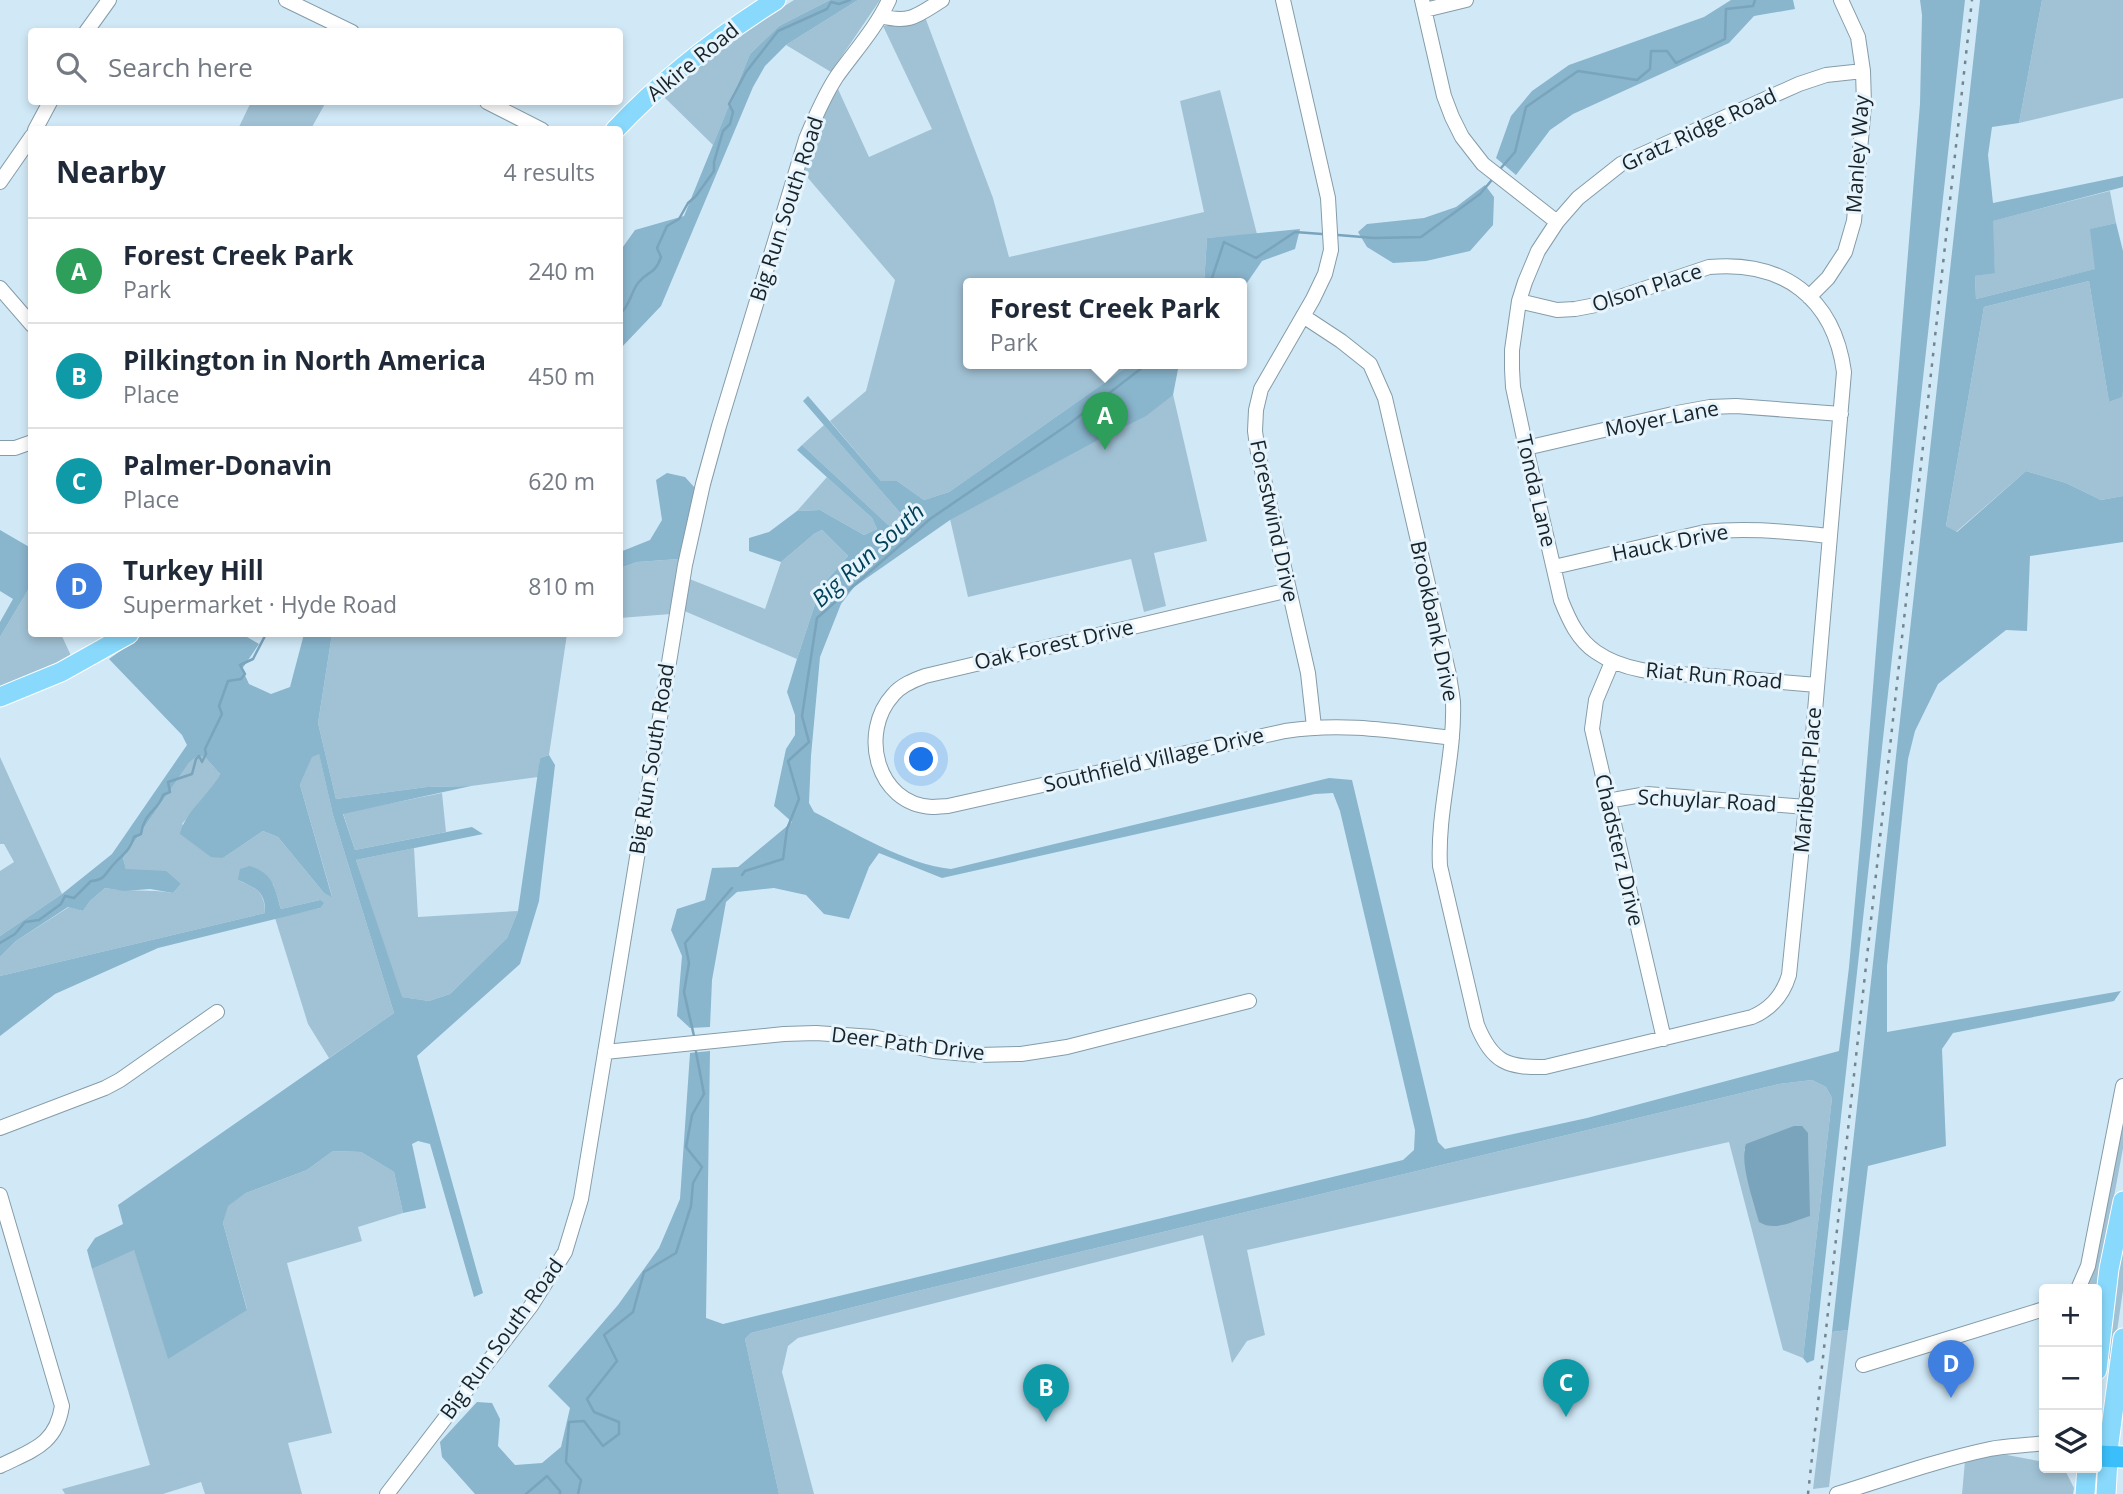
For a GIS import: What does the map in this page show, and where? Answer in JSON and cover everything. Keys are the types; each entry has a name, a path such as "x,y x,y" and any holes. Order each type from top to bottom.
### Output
{"main road":[{"name":"Alkire Road","path":"619,126 690,60 776,0"},
{"path":"0,697 61,672 123,637"},
{"path":"2100,1347 2109,1269 2123,1201"},
{"path":"2106,1494 2123,1338"},
{"path":"2085,1494 2087,1473"}],"street":[{"path":"89,28 110,0"},
{"path":"286,0 315,6 346,28"},
{"name":"Big Run South Road","path":"387,1494 531,1306 565,1252 581,1199 675,622 703,484 802,152 817,110 889,0"},
{"path":"881,16 894,20 909,19 942,0"},
{"name":"Forestwind Drive","path":"1283,0 1328,198 1331,250 1325,274 1261,389 1255,431 1308,673 1314,727"},
{"path":"1466,0 1423,5 1444,96 1452,117 1462,137 1483,164 1557,222"},
{"name":"Manley Way","path":"1809,298 1828,278 1845,252 1854,221 1864,104 1863,71 1858,37 1841,0"},
{"name":"Gratz Ridge Road","path":"1519,301 1538,251 1557,222 1578,198 1621,163 1799,84 1826,75 1863,71"},
{"path":"37,126 48,105"},
{"path":"493,105 534,126"},
{"path":"0,182 28,142"},
{"name":"Olson Place","path":"1519,301 1557,310 1575,310 1692,272 1728,265 1773,272 1792,283 1809,298"},
{"path":"0,288 28,320"},
{"name":"Maribeth Place","path":"1519,1068 1545,1067 1726,1024 1762,1012 1772,1005 1786,986 1806,807 1843,372 1841,356 1829,322 1809,298"},
{"name":"Tonda Lane","path":"1519,301 1512,350 1513,387 1554,568 1565,609 1580,637 1594,651 1612,662"},
{"name":"Brookbank Drive","path":"1303,316 1370,364 1385,398 1453,701 1452,738 1439,847 1440,866 1477,1025 1486,1045 1493,1053 1519,1068"},
{"name":"Moyer Lane","path":"1526,448 1710,407 1736,405 1841,414"},
{"path":"0,448 15,448 28,443"},
{"name":"Hauck Drive","path":"1554,568 1705,532 1752,529 1830,536"},
{"name":"Oak Forest Drive","path":"877,762 874,745 881,711 894,693 909,682 1289,590"},
{"name":"Riat Run Road","path":"1612,662 1642,670 1817,685"},
{"name":"Chadsterz Drive","path":"1612,662 1596,700 1592,729 1664,1039"},
{"name":"Southfield Village Drive","path":"877,762 892,788 903,797 932,807 948,806 1285,731 1314,727 1366,727 1452,738"},
{"name":"Schuylar Road","path":"1607,801 1647,794 1806,807"},
{"name":"Deer Path Drive","path":"605,1052 816,1033 873,1037 933,1051 978,1055 1021,1054 1068,1047 1249,1001"},
{"path":"0,1128 120,1080 216,1012"},
{"path":"2080,1284 2088,1265 2123,1086"},
{"path":"0,1195 62,1406 58,1427 45,1443 0,1466"},
{"path":"1863,1366 2039,1311"},
{"path":"1837,1494 1966,1455 2005,1446 2039,1444"},
{"path":"2027,1446 2039,1450"}],"shaded area":[{"path":"794,0 830,0 779,26 750,54 713,145 663,96 727,46"},
{"path":"830,0 858,0 786,45 765,66 753,87 661,306 623,346 623,247 635,230 684,216 750,54 779,26"},
{"path":"858,0 880,0 831,72 786,45"},
{"path":"1731,0 1793,0 1795,9 1754,16 1729,43 1573,114 1550,130 1516,175 1496,158 1511,116 1532,91 1569,65 1704,17"},
{"path":"1920,0 1965,0 1814,1360 1807,1363 1803,1358 1832,1098 1826,1087 1812,1080 1779,1084 751,1333 745,1339 779,1494 475,1494 442,1457 440,1442 477,1402 492,1403 500,1419 498,1446 515,1465 542,1463 561,1447 570,1408 548,1386 618,1305 659,1248 680,1199 690,1053 710,1051 706,1318 723,1324 1403,1160 1414,1150 1415,1130 1340,811 1333,793 1315,794 942,878 879,853 869,867 849,919 824,914 806,895 774,888 737,892 726,902 712,980 710,1027 690,1028 677,1016 682,956 671,930 677,909 705,900 712,868 738,867 792,822 774,806 786,749 795,735 795,715 787,692 817,598 826,581 848,556 822,530 781,562 749,551 749,538 769,532 797,511 820,510 864,535 877,529 872,518 797,450 802,445 897,533 906,527 902,515 803,401 808,396 881,481 897,481 924,500 949,492 1124,369 1178,369 1173,395 1146,416 950,520 854,587 841,604 820,657 809,803 814,812 898,854 951,869 1329,778 1352,780 1438,1142 1445,1149 1587,1118 1839,1051 1862,824 1920,104"},
{"path":"1980,0 2042,0 2019,123 1992,127 1988,155 1993,203 2123,176 2123,187 1993,221 1995,273 1975,276 1976,299 2095,269 2090,229 2116,223 2123,251 2123,391 2122,397 2109,402 2089,281 1984,307 1946,526 1957,532 2026,471 2066,483 2101,500 2123,496 2123,542 2030,556 2027,631 2006,630 1938,684 1915,731 1908,759 1887,966 1887,1032 2121,991 2114,1001 1953,1033 1942,1049 1946,1146 1868,1166 1848,1330 1832,1332"},
{"path":"2042,0 2123,0 2123,98 2019,123"},
{"path":"925,17 993,198 1009,257 1204,212 1180,101 1220,90 1257,234 1207,238 1204,278 963,278 963,369 1124,369 949,492 924,500 897,481 881,481 830,421 866,391 895,280 802,171 815,129 838,89 869,157 932,129 883,26 908,26"},
{"path":"250,105 324,105 313,126 239,126"},
{"path":"1485,185 1494,197 1493,225 1470,251 1426,261 1393,263 1367,247 1358,232 1367,224 1424,218 1456,207"},
{"path":"2110,191 2116,223 2091,229 2096,269 1976,299 1975,276 1995,272 1992,221"},
{"path":"1300,229 1295,249 1262,261 1247,283 1247,278 1204,278 1207,238"},
{"path":"2089,281 2109,402 2121,397 2123,391 2123,496 2101,500 2066,483 2026,471 1956,532 1946,526 1984,307"},
{"path":"1158,369 1167,369 1207,541 1154,553 1166,606 1144,612 1131,559 968,597 947,506"},
{"path":"824,425 902,515 907,527 897,533 802,445"},
{"path":"667,473 685,477 695,488 679,559 637,562 623,567 623,551 650,540 662,520 656,480"},
{"path":"827,477 872,518 877,529 864,535 820,510 797,511"},
{"path":"0,530 28,546 28,590 0,637 0,622 13,599 0,591"},
{"path":"822,530 848,556 826,581 817,598 797,659 682,610 687,578 765,609 781,562"},
{"path":"679,559 671,614 623,618 623,567 637,562"},
{"path":"28,590 28,637 62,637 73,660 0,691 0,637"},
{"path":"140,637 247,637 259,644 242,669 249,684 271,694 290,687 303,637 332,637 318,723 336,799 427,787 471,786 343,814 355,850 472,827 483,834 356,860 402,997 429,1001 450,994 507,938 518,911 540,758 549,755 555,765 539,901 520,964 417,1056 483,1293 474,1297 430,1144 418,1141 412,1144 426,1208 403,1213 394,1172 361,1152 333,1151 307,1170 246,1193 228,1206 223,1223 247,1310 168,1359 134,1250 92,1269 87,1250 95,1238 123,1224 118,1205 394,1013 333,815 319,754 312,757 300,785 332,897 324,893 278,837 263,831 223,858 211,857 180,834 192,811 220,774 205,757 197,756 189,763 123,858 126,869 166,871 181,884 173,893 150,889 124,891 105,888 83,911 68,907 16,941 0,957 0,936 62,894 112,854 187,745 182,735 109,659"},
{"path":"332,637 567,637 549,755 540,758 538,777 336,799 318,723"},
{"path":"319,753 333,815 394,1013 329,1058 308,1024 275,918 320,908 320,900 281,909 273,884 238,880 261,895 265,913 0,976 0,957 16,941 69,907 83,911 105,888 173,893 181,884 126,869 123,858 189,763 197,756 205,757 220,774 182,824 223,858 263,831 278,837 324,893 332,896 300,785 312,756"},
{"path":"0,757 62,894 0,936 0,871 14,862 4,844 0,844"},
{"path":"442,793 446,832 355,850 343,813"},
{"path":"414,848 418,917 518,911 507,938 450,994 429,1001 401,997 356,860"},
{"path":"250,866 269,877 281,909 320,900 324,903 320,908 158,948 55,994 0,1036 0,976 265,913 262,895 238,880 240,869"},
{"path":"1812,1080 1826,1087 1832,1098 1803,1358 1783,1350 1729,1142 1247,1250 1265,1335 1247,1341 1232,1363 1203,1235 798,1338 788,1346 782,1372 814,1494 779,1494 745,1339 751,1333 1779,1084","holes":["1808,1133 1809,1216 1759,1221 1744,1149"]},
{"path":"2123,1109 2123,1148 2098,1284 2086,1284 2091,1274"},
{"path":"1794,1126 1802,1126 1808,1133 1810,1216 1784,1225 1765,1225 1759,1222 1748,1182 1744,1161 1746,1144"},
{"path":"333,1151 361,1152 394,1172 403,1213 358,1227 362,1241 287,1263 332,1433 288,1443 302,1494 205,1494 201,1482 163,1494 65,1494 62,1489 150,1465 92,1269 134,1249 168,1358 247,1309 223,1223 227,1206 246,1193 307,1170"},
{"path":"2123,1233 2123,1290 2113,1359 2108,1359 2112,1291"},
{"path":"1848,1330 1829,1487 1813,1489 1832,1332"},
{"path":"2007,1455 2039,1461 2039,1473 2066,1473 2074,1488 2073,1494 1962,1494 1965,1461 1981,1456"}],"waterway":[{"path":"623,310 638,283 659,263 661,257 657,248 667,226 679,219 688,203 714,171 723,131 730,124 733,112 729,104 746,72 778,31 827,9 831,2 839,4 850,0"},
{"name":"Big Run South","path":"1501,168 1515,152 1526,107 1578,71 1637,80 1650,69 1651,51 1667,51 1676,63 1725,39 1726,9 1753,6 1755,0"},
{"name":"Big Run South","path":"1338,235 1374,238 1421,237 1480,194 1491,181"},
{"name":"Big Run South","path":"1212,278 1224,242 1256,258 1295,232 1322,234"},
{"name":"Big Run South","path":"742,875 745,871 783,859 787,829 799,799 788,761 809,742 802,716 817,618 930,519 1069,424 1140,369"},
{"path":"0,943 15,934 25,922 39,920 61,904 65,896 74,898 91,881 102,878 128,850 134,837 141,834 145,821 163,795 170,792 168,782 192,774 199,756 202,762 205,749 222,714 219,706 228,681 241,679 245,674 240,665 253,659 264,637"},
{"name":"Big Run South","path":"694,1036 684,992 689,963 685,943 732,888"},
{"name":"Big Run South","path":"578,1494 581,1480 566,1462 569,1422 584,1421 603,1446 619,1434 619,1422 594,1412 587,1399 617,1361 604,1335 633,1312 644,1272 676,1253 691,1206 693,1183 702,1167 686,1147 692,1115 704,1094 696,1052"},
{"name":"Big Run South","path":"526,1494 547,1476 560,1494"}],"railway":[{"path":"1808,1494 1972,0"}],"place":[{"name":"Forest Creek Park","path":"1105,450"},
{"name":"Turkey Hill","path":"1951,1398"},
{"name":"Palmer-Donavin","path":"1566,1417"},
{"name":"Pilkington in North America","path":"1046,1422"}]}
